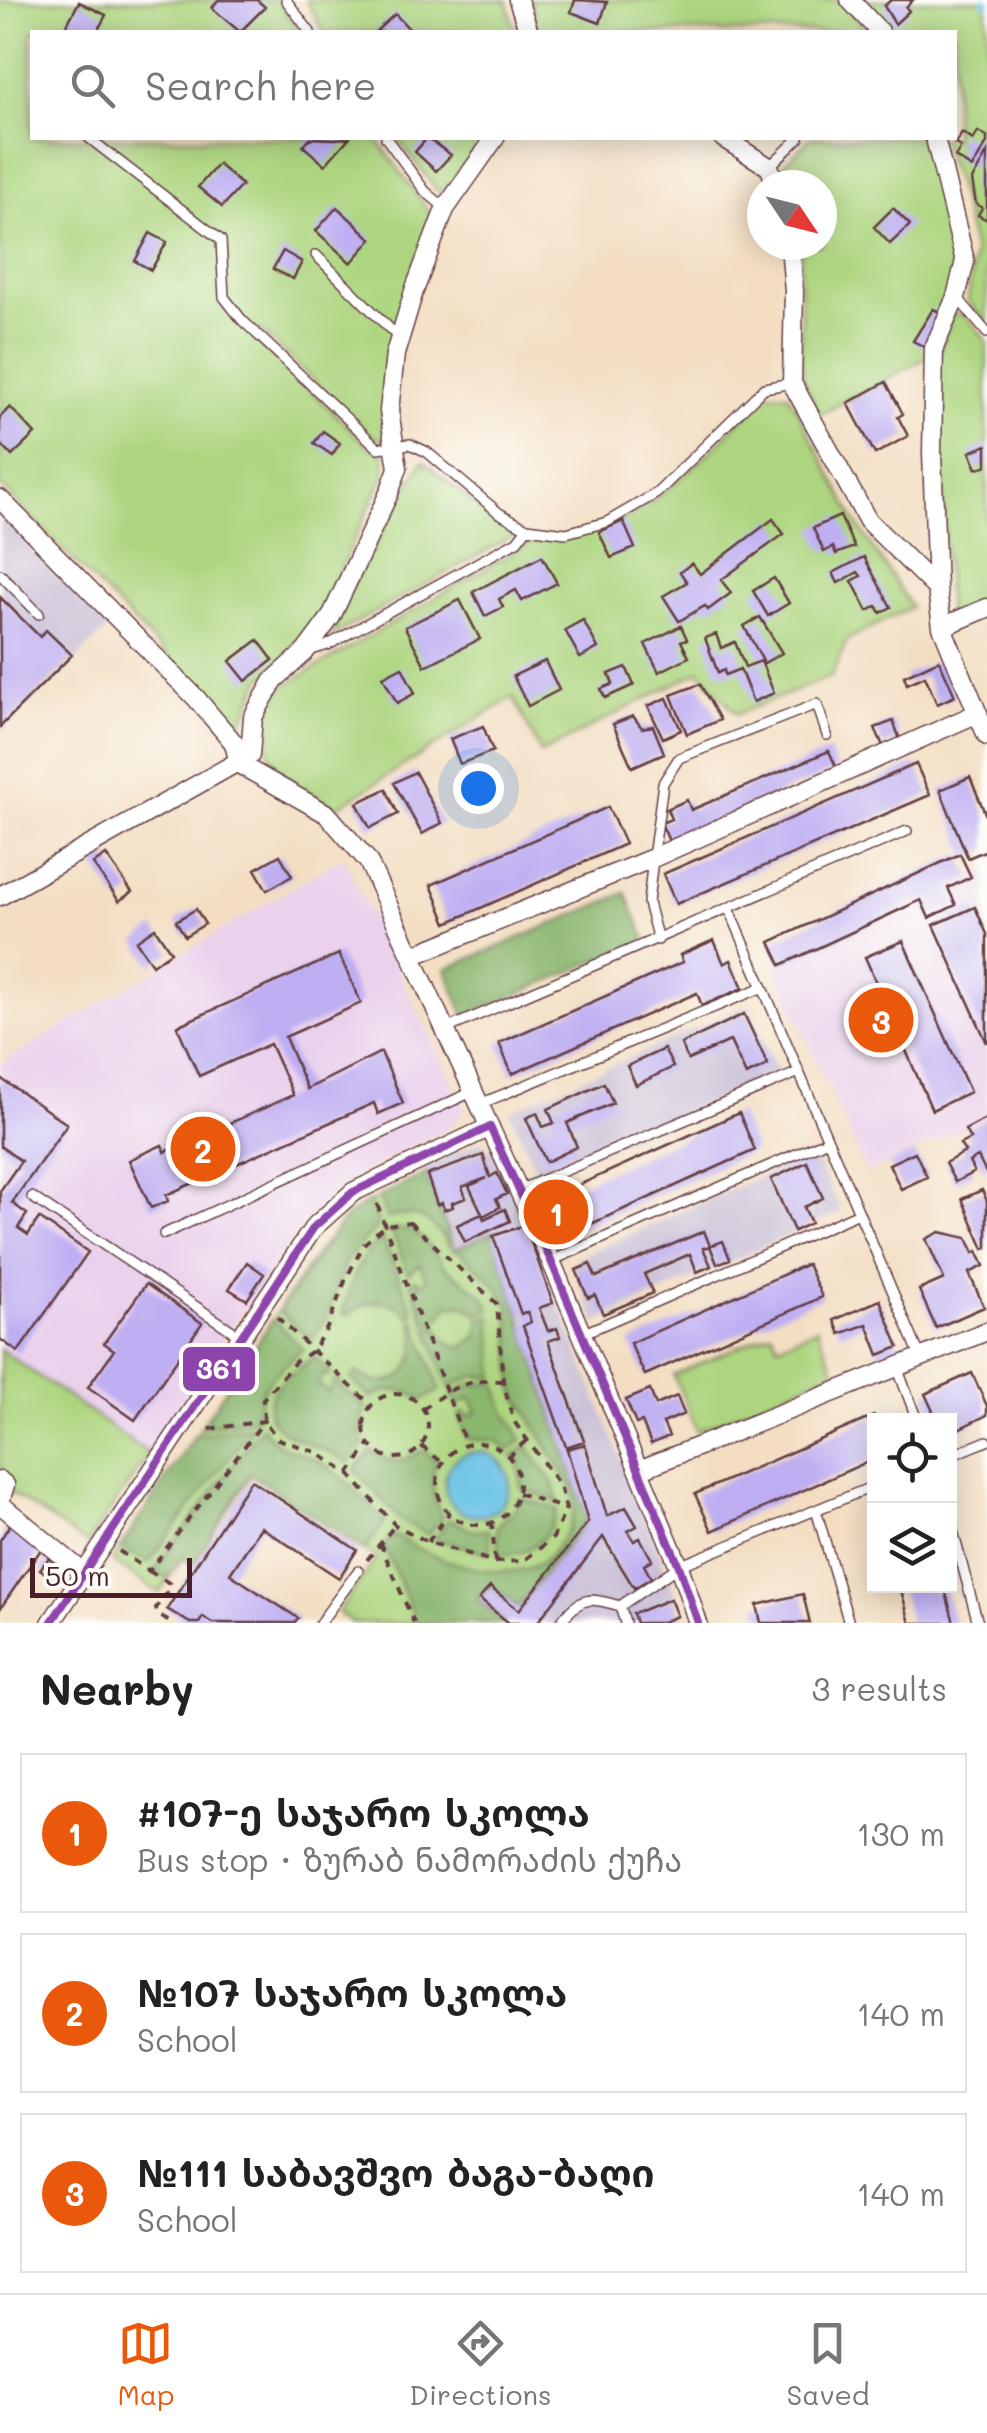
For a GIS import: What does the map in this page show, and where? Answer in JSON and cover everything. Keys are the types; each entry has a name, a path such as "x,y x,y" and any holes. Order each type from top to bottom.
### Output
{"street":[{"path":"518,0 529,30"},
{"path":"850,0 878,30"},
{"path":"0,896 250,755 252,717 274,680 305,652 331,617 389,493 398,468 389,411 400,338 446,209 493,140"},
{"path":"726,140 771,170"},
{"path":"935,140 965,262 956,296 934,348 932,453 937,590 942,628 987,736"},
{"path":"791,260 792,383 868,521 937,590"},
{"path":"0,499 196,698 234,744 239,764 327,814 368,860 551,1261 698,1623"},
{"path":"942,628 987,608"},
{"path":"412,956 652,858 978,714"},
{"path":"51,1623 314,1227 352,1192 490,1127"},
{"path":"639,1470 987,1331"},
{"path":"0,1481 5,1485 0,1502 84,1574"}],"lane":[{"path":"286,0 308,30"},
{"path":"92,140 221,240 224,297 242,320 378,448 410,444 427,452 500,512 526,528 566,532 606,522 657,493 764,388 792,383"},
{"path":"387,140 425,191 446,209"},
{"path":"769,166 797,140"},
{"path":"316,256 400,338"},
{"path":"956,296 987,334"},
{"path":"305,652 328,645 517,541 526,528"},
{"path":"0,574 39,614"},
{"path":"658,940 648,903 652,858 662,783 679,758 817,704 828,735"},
{"path":"446,1030 908,832"},
{"path":"729,908 921,1358"},
{"path":"164,1234 477,1098 762,988"},
{"path":"519,1190 799,1072"},
{"path":"551,1261 828,1140"},
{"path":"32,1196 240,1336"},
{"path":"582,1334 859,1213"},
{"path":"897,1367 915,1413"},
{"path":"957,1453 987,1440"},
{"path":"620,1606 678,1566 867,1489"},
{"path":"816,1510 850,1623"},
{"path":"957,1546 978,1623"},
{"path":"320,1623 358,1571"},
{"path":"560,1623 574,1604 594,1598 620,1606"},
{"path":"620,1606 625,1623"}],"path":[{"path":"374,1195 466,1445"},
{"path":"410,1222 497,1304 502,1381 513,1420 560,1486 566,1509 553,1538 522,1560 495,1562 428,1542 395,1525 349,1474 316,1452 278,1438 264,1422 263,1399 295,1362 312,1351 327,1328 364,1244 385,1226 410,1222"},
{"path":"273,1313 372,1406"},
{"path":"423,1409 446,1391 473,1380 502,1381"},
{"path":"398,1394 408,1396 423,1409 428,1428 421,1446 405,1457 395,1458 376,1451 370,1444 364,1424 379,1400 398,1394"},
{"path":"204,1416 194,1431 264,1422"},
{"path":"149,1571 264,1422"},
{"path":"508,1457 528,1438"},
{"path":"349,1474 370,1444"},
{"path":"484,1444 508,1457 517,1474 517,1493 511,1508 492,1522 474,1525 449,1513 438,1494 438,1473 449,1455 466,1445 484,1444"},
{"path":"421,1446 443,1463"},
{"path":"517,1493 566,1509"},
{"path":"428,1542 449,1513"},
{"path":"492,1522 495,1562"},
{"path":"358,1571 395,1525"},
{"path":"380,1543 414,1623"},
{"path":"116,1550 168,1582 169,1590 156,1608 157,1614 171,1623"}],"shaded area":[{"path":"0,516 105,622 107,629 0,733"},
{"path":"343,857 465,1108 452,1126 361,1173 309,1215 149,1454 0,1349 0,1064"},
{"path":"987,871 987,1117 867,1173 775,968"},
{"path":"748,1005 777,1072 539,1177 510,1111"},
{"path":"480,1142 498,1153 675,1593 683,1623 504,1623 476,1600 489,1584 518,1607 491,1233 454,1251 423,1167"},
{"path":"812,1153 841,1211 596,1323 572,1264 575,1259"}],"green space":[{"path":"0,0 277,0 299,30 30,30 30,140 377,140 432,216 387,357 384,441 370,434 259,329 252,334 367,445 384,454 385,474 313,627 261,680 238,729 0,485"},
{"path":"306,0 507,0 514,30 323,30"},
{"path":"531,0 840,0 866,30 539,30 535,28"},
{"path":"858,0 987,0 987,324 968,301 974,252 960,194 941,140 957,140 957,30 889,30"},
{"path":"399,140 484,140 452,183 438,192"},
{"path":"809,140 930,140 946,198 952,265 947,305 928,357 819,415 802,374 800,260 837,260 837,170 779,170"},
{"path":"952,314 965,315 987,341 987,603 948,618 937,357"},
{"path":"768,393 788,394 856,522 911,607 847,640 832,676 737,714 699,671 541,753 513,697 336,808 299,786 275,765 266,737 274,692 536,539 573,536 637,511 692,469"},
{"path":"423,461 513,536 332,636 356,578"},
{"path":"626,893 646,940 465,1016 446,969"},
{"path":"426,1174 454,1250 492,1232 587,1519 518,1607 490,1584 477,1600 504,1623 351,1623 338,1612 377,1558 251,1474 193,1565 183,1557 159,1593 112,1561 317,1252 366,1205"},
{"path":"426,1174 454,1251 426,1220 410,1215 386,1218 379,1197"},
{"path":"369,1201 379,1224 346,1260 326,1319 311,1340 279,1311 344,1219"},
{"path":"409,1230 422,1238 446,1268 485,1297 490,1310 478,1314 464,1305 449,1305 437,1321 427,1324 411,1282 427,1280 420,1264 408,1274 392,1231"},
{"path":"492,1232 587,1519 518,1607 490,1584 477,1599 504,1623 417,1623 384,1546 394,1535 448,1561 492,1571 513,1571 548,1558 566,1533 573,1514 572,1488 514,1390 509,1305 495,1284 457,1249"},
{"path":"383,1239 414,1314 410,1317 397,1306 380,1302 364,1305 349,1315 343,1313 361,1262"},
{"path":"491,1316 495,1378 474,1376 449,1387 428,1329 438,1326 447,1341 463,1347 477,1337 480,1319"},
{"path":"273,1319 303,1349 266,1385 257,1419 201,1427"},
{"path":"415,1320 440,1390 422,1400 397,1390 370,1398 351,1379 356,1373 379,1382 400,1377 412,1362"},
{"path":"817,1328 835,1371 697,1431 674,1375 772,1332 778,1345"},
{"path":"0,1349 149,1454 87,1544 0,1485"},
{"path":"314,1357 331,1373 327,1377 324,1374 317,1384 328,1392 337,1378 340,1387 366,1407 360,1426 364,1444 348,1463 282,1430 269,1409 280,1384"},
{"path":"496,1383 504,1409 522,1440 508,1451 497,1441 468,1439 459,1414 465,1412 468,1417 477,1412 470,1397 457,1406 452,1394 468,1385"},
{"path":"253,1426 148,1563 121,1547 195,1435"},
{"path":"262,1426 279,1444 334,1472 385,1522 364,1550 250,1474 193,1565 183,1557 168,1579 155,1569"},
{"path":"527,1446 554,1485 558,1502 522,1489 519,1464 513,1456"},
{"path":"423,1450 436,1461 433,1489 442,1516 429,1535 401,1520 355,1470 371,1451 397,1461"},
{"path":"520,1498 557,1509 554,1519 544,1537 529,1549 499,1555 497,1526 516,1509"},
{"path":"449,1519 474,1531 489,1530 490,1553 435,1539"}],"water":[{"path":"477,1452 499,1462 509,1484 499,1506 477,1516 455,1506 445,1484 455,1462"}],"building":[{"path":"218,0 257,0 265,7 242,30 212,8"},
{"path":"575,0 607,2 600,23 571,12"},
{"path":"891,0 913,0 906,7 909,11 895,24 884,6"},
{"path":"79,2 106,15 98,30 64,30"},
{"path":"395,14 410,30 377,30"},
{"path":"978,132 987,137 987,143 972,168 955,157 961,147 955,144 962,133 973,140"},
{"path":"308,140 347,140 325,165 303,146"},
{"path":"430,140 451,155 436,171 415,152"},
{"path":"987,153 987,220 978,215 982,208 976,204 972,180"},
{"path":"218,164 242,185 222,207 198,187"},
{"path":"337,207 372,239 351,263 316,231"},
{"path":"893,208 910,225 890,244 874,227"},
{"path":"150,233 167,242 151,270 135,261"},
{"path":"283,251 302,262 293,279 273,269"},
{"path":"933,309 940,312 925,347 913,341"},
{"path":"886,382 903,414 898,417 908,436 875,454 848,403"},
{"path":"10,407 35,434 12,456 0,443 0,417"},
{"path":"323,431 340,443 332,455 314,443"},
{"path":"987,445 987,465 977,469 970,452"},
{"path":"840,516 854,547 836,554 833,547 824,552 813,528"},
{"path":"773,519 784,534 721,580 731,593 708,610 705,606 679,621 663,596 687,582 680,572 692,563 700,574"},
{"path":"623,521 635,548 611,558 599,532"},
{"path":"542,556 557,583 522,601 516,590 499,599 503,607 485,616 473,592"},
{"path":"864,557 891,607 881,613 877,606 868,611 852,581 861,576 858,572 838,583 833,573"},
{"path":"774,578 789,603 768,616 753,591"},
{"path":"0,597 40,637 46,630 72,655 0,727"},
{"path":"460,600 480,639 425,666 405,627"},
{"path":"760,617 782,653 764,663 744,626"},
{"path":"583,620 598,648 580,658 565,630"},
{"path":"681,626 687,639 681,641 689,657 659,672 645,644"},
{"path":"716,634 721,648 735,642 745,667 761,661 774,693 753,702 740,669 725,675 724,670 718,673 705,638"},
{"path":"258,640 273,660 246,681 230,661"},
{"path":"939,660 955,696 937,704 925,676 907,684 904,676"},
{"path":"545,661 559,690 528,706 513,676"},
{"path":"402,667 415,693 397,703 383,677"},
{"path":"626,667 634,685 605,698 601,689 613,684 609,674"},
{"path":"700,684 720,720 687,734 671,695"},
{"path":"667,698 681,730 663,738 648,706"},
{"path":"633,716 642,728 653,726 664,753 632,767 613,724"},
{"path":"893,721 900,739 883,746 875,728"},
{"path":"483,726 493,751 460,764 450,739"},
{"path":"829,751 837,769 669,841 661,823 671,819 667,809 687,800 691,810"},
{"path":"916,764 930,795 676,904 663,874"},
{"path":"415,772 442,823 422,834 394,783"},
{"path":"970,777 987,818 987,850 968,858 940,790"},
{"path":"386,789 398,814 370,828 357,803"},
{"path":"608,807 625,844 447,923 431,885"},
{"path":"960,854 971,877 948,888 956,905 929,918 921,900 781,965 770,942"},
{"path":"106,855 132,892 119,901 93,864"},
{"path":"280,855 292,876 267,890 255,869"},
{"path":"975,907 987,934 987,1043 934,925"},
{"path":"196,909 205,924 185,936 176,921"},
{"path":"155,928 171,952 152,965 136,941"},
{"path":"714,940 724,964 731,960 743,988 702,1006 697,993 512,1074 499,1043 683,962 680,955"},
{"path":"903,941 970,1092 932,1110 865,957"},
{"path":"339,954 361,1003 285,1037 307,1089 381,1052 403,1103 378,1114 374,1103 166,1195 168,1201 151,1208 129,1160 162,1145 165,1152 293,1095 270,1044 199,1076 177,1026"},
{"path":"744,1014 768,1065 746,1075 730,1041 688,1060 681,1044"},
{"path":"664,1049 673,1067 636,1085 627,1066"},
{"path":"0,1078 67,1124 12,1203 27,1214 18,1228 28,1235 39,1218 88,1252 18,1352 0,1339 0,1191 21,1161 0,1146"},
{"path":"604,1083 613,1103 567,1123 577,1147 546,1162 526,1118 537,1113 543,1127 554,1123 548,1109"},
{"path":"739,1113 755,1150 580,1229 563,1192"},
{"path":"987,1118 987,1175 978,1157 969,1162 974,1172 955,1182 945,1163 965,1152 960,1144 970,1139 965,1130"},
{"path":"915,1152 927,1177 901,1189 889,1164"},
{"path":"483,1155 490,1177 497,1173 507,1194 496,1199 500,1207 483,1216 469,1186 487,1178 462,1187 466,1198 452,1203 453,1207 444,1210 442,1203 437,1205 427,1175"},
{"path":"807,1162 823,1198 804,1207 811,1223 794,1231 771,1179"},
{"path":"982,1190 987,1201 984,1249 962,1199"},
{"path":"505,1209 510,1221 465,1242 457,1225"},
{"path":"525,1225 553,1303 539,1308 548,1331 557,1328 560,1337 548,1341 584,1441 566,1447 523,1326 531,1322 527,1312 521,1314 493,1236"},
{"path":"704,1231 710,1246 703,1248 711,1266 697,1272 690,1254 644,1274 653,1293 603,1314 595,1295 588,1298 576,1270 590,1264 596,1277"},
{"path":"940,1232 967,1238 974,1253 977,1251 984,1266 969,1273 984,1307 936,1328 919,1290 944,1279 926,1239"},
{"path":"723,1241 730,1259 717,1264 710,1246"},
{"path":"247,1262 264,1274 247,1300 229,1289"},
{"path":"807,1264 822,1297 645,1375 630,1343"},
{"path":"146,1284 202,1323 135,1420 88,1387 114,1350 104,1343"},
{"path":"880,1300 899,1347 879,1355 867,1324 840,1334 834,1320"},
{"path":"972,1373 987,1406 987,1415 957,1430 957,1413 934,1413 925,1394"},
{"path":"650,1390 656,1405 677,1396 684,1414 663,1423 669,1436 651,1444 642,1422 636,1424 626,1400"},
{"path":"867,1419 867,1462 712,1531 695,1494"},
{"path":"585,1444 607,1516 626,1507 637,1526 628,1531 634,1541 640,1538 652,1560 644,1565 651,1578 634,1588 603,1537 537,1623 509,1623 479,1599 490,1587 519,1610 588,1522 567,1449"},
{"path":"251,1480 357,1550 339,1578 261,1527 230,1574 298,1618 294,1623 212,1623 203,1617 199,1623 190,1623 167,1609"},
{"path":"11,1523 44,1545 0,1609 0,1540"},
{"path":"49,1558 65,1571 57,1582 40,1569"},
{"path":"902,1593 946,1593 954,1623 910,1623"},
{"path":"803,1594 810,1623 761,1623 757,1605"},
{"path":"670,1599 677,1616 660,1623 636,1623 633,1614"}],"waterway":[{"path":"985,0 987,4"}],"transit line":[{"name":"361","path":"51,1623 314,1227 353,1192 490,1127 551,1261 679,1566 698,1623"}],"place":[{"name":"№111 საბავშვო ბაგა-ბაღი","path":"881,1020"},
{"name":"№107 საჯარო სკოლა","path":"203,1149"},
{"name":"#107-ე საჯარო სკოლა","path":"556,1212"}]}
